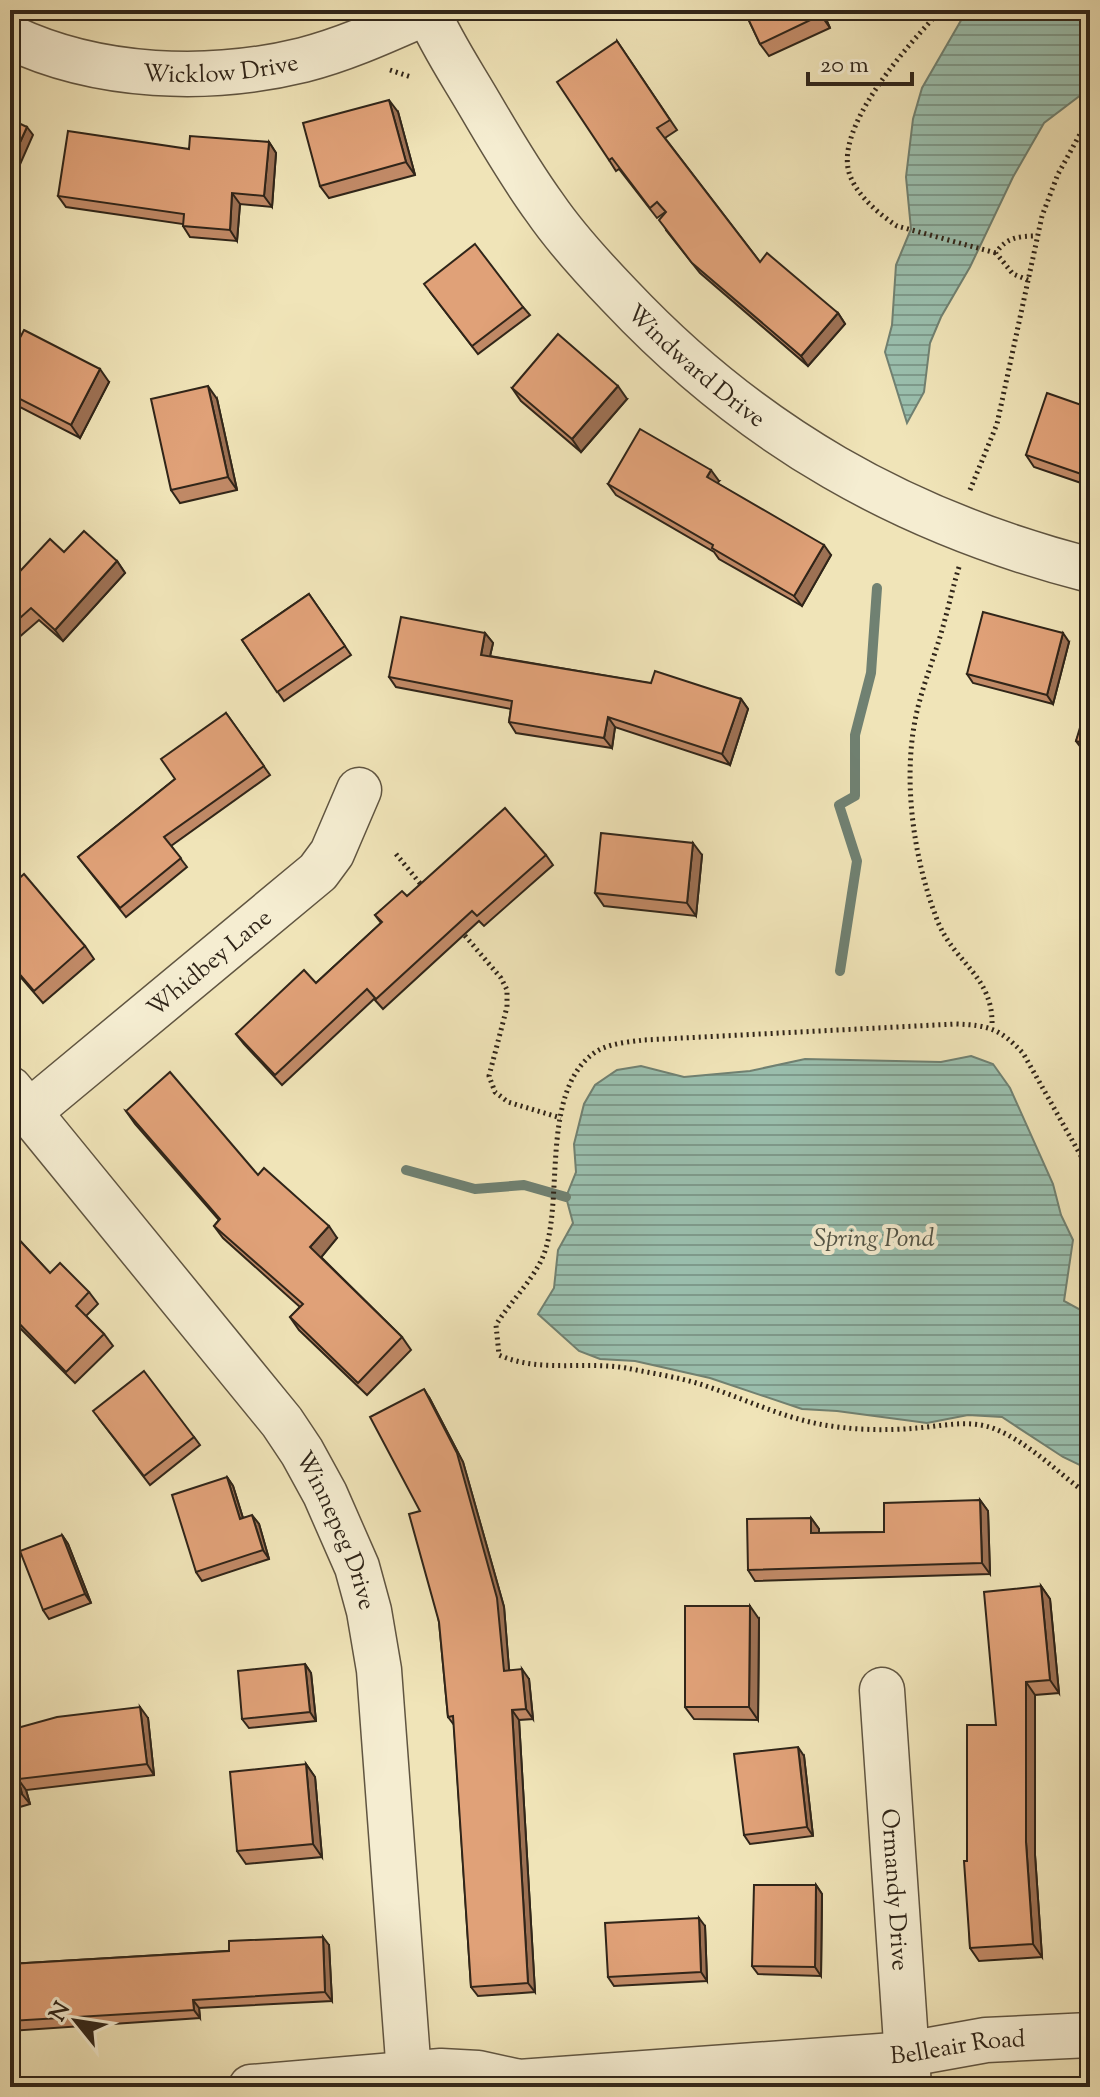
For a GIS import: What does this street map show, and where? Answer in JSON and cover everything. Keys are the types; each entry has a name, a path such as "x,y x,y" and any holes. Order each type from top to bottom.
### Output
{"street":[{"name":"Wicklow Drive","path":"10,37 73,59 115,68 202,73 302,60 363,41 428,11"},
{"name":"Windward Drive","path":"428,11 512,160 579,253 659,337 752,416 845,476 946,525 1038,557 1090,570"},
{"name":"Whidbey Lane","path":"20,1101 318,872 332,853 359,790"},
{"name":"Winnepeg Drive","path":"20,1101 282,1422 325,1494 357,1567 369,1611 379,1670 409,2074"},
{"name":"Ormandy Drive","path":"882,1690 908,2070"},
{"name":"Belleair Road","path":"251,2087 441,2071 478,2073 519,2082 908,2070 986,2040 1090,2035"}],"path":[{"path":"941,10 917,34 868,101 852,134 848,156 849,176 884,218 897,226 996,253 1013,274 1028,280"},
{"path":"969,492 997,424 1042,216 1058,174 1090,116"},
{"path":"996,253 1001,245 1010,240 1023,235 1037,236"},
{"path":"959,567 917,708 910,766 915,834 923,885 942,933 988,994 993,1009 992,1027"},
{"path":"396,854 424,888"},
{"path":"453,922 501,978 507,990 507,1007 489,1076 495,1092 508,1102 561,1118"},
{"path":"1090,1172 1023,1053 992,1027 955,1024 615,1044 599,1050 573,1075 561,1118 553,1213 546,1249 538,1266 496,1325 499,1355 512,1361 538,1365 621,1367 657,1374 702,1385 819,1424 914,1428 957,1423 996,1429 1020,1443 1090,1496"}],"water":[{"path":"967,10 1090,10 1090,88 1044,123 1013,177 970,267 941,317 930,343 924,392 907,423 885,352 892,325 896,265 911,229 906,177 913,119 922,88"},
{"name":"Spring Pond","path":"971,1056 993,1064 1010,1088 1053,1184 1061,1215 1073,1240 1064,1301 1090,1315 1090,1470 1063,1457 1002,1417 968,1415 927,1423 802,1409 710,1378 635,1361 600,1359 579,1351 538,1314 554,1288 558,1250 573,1223 566,1197 576,1172 574,1144 584,1104 595,1085 617,1070 641,1066 684,1077 750,1071 805,1059 941,1062"}],"building":[{"path":"744,10 819,10 821,15 760,44"},
{"path":"617,41 670,120 657,128 760,262 767,253 838,313 801,356 692,263 659,220 666,212 657,202 650,208 612,158 609,160 557,82"},
{"path":"389,100 406,162 320,186 303,123"},
{"path":"10,119 27,127 10,164"},
{"path":"68,131 189,149 190,136 269,142 264,196 232,193 230,230 183,226 184,214 58,196"},
{"path":"475,244 523,307 472,346 424,284"},
{"path":"1090,262 1090,299 1081,298"},
{"path":"24,330 100,369 71,425 10,394 10,357"},
{"path":"558,334 618,386 572,439 512,388"},
{"path":"208,386 228,477 171,490 151,399"},
{"path":"1047,393 1090,408 1090,477 1026,455"},
{"path":"640,429 711,470 707,477 824,545 794,596 608,484"},
{"path":"84,531 117,561 55,630 31,608 10,627 10,582 50,539 64,552"},
{"path":"309,594 345,646 277,692 242,640"},
{"path":"983,612 1063,633 1047,695 967,674"},
{"path":"401,617 485,633 481,655 651,683 655,671 741,699 722,754 608,717 604,738 509,722 512,701 389,677"},
{"path":"1087,704 1090,705 1090,745 1076,741"},
{"path":"226,713 264,766 164,837 181,858 120,908 78,857 175,779 161,759"},
{"path":"505,808 546,855 477,916 472,911 376,999 367,989 275,1075 236,1034 304,970 316,983 382,922 375,915 402,891 407,896"},
{"path":"601,833 693,843 687,903 595,893"},
{"path":"24,874 85,946 34,991 10,963 10,876 15,882"},
{"path":"1090,939 1090,961 1085,940"},
{"path":"170,1072 258,1175 264,1168 329,1226 310,1247 402,1337 358,1383 290,1317 303,1304 214,1226 220,1219 126,1111"},
{"path":"10,1230 50,1273 60,1263 89,1292 76,1306 104,1334 66,1372 10,1314"},
{"path":"144,1371 194,1437 144,1476 93,1411"},
{"path":"424,1389 457,1453 497,1598 504,1671 522,1669 526,1709 512,1710 528,1983 471,1987 453,1716 448,1717 439,1622 409,1514 420,1511 370,1417"},
{"path":"227,1477 240,1519 252,1515 263,1550 196,1572 172,1495"},
{"path":"980,1500 982,1563 748,1570 747,1519 811,1518 811,1533 884,1532 884,1503"},
{"path":"62,1535 85,1594 43,1610 20,1551"},
{"path":"1041,1586 1050,1680 1026,1682 1026,1842 1033,1944 970,1948 964,1861 967,1861 967,1725 996,1725 984,1592"},
{"path":"685,1606 750,1606 749,1707 685,1707"},
{"path":"305,1664 310,1712 242,1719 238,1671"},
{"path":"140,1707 147,1764 18,1779 22,1794 10,1797 10,1730 57,1717"},
{"path":"798,1747 807,1827 744,1835 734,1754"},
{"path":"306,1764 313,1844 237,1851 230,1772"},
{"path":"754,1885 816,1885 815,1967 752,1966"},
{"path":"699,1918 701,1972 608,1977 605,1923"},
{"path":"323,1937 325,1992 193,2000 194,2010 10,2021 10,1964 229,1951 229,1941"}],"waterway":[{"path":"840,971 857,861 839,805 855,796 855,735 871,673 877,588"},
{"path":"406,1170 475,1189 524,1185 566,1197"}]}
